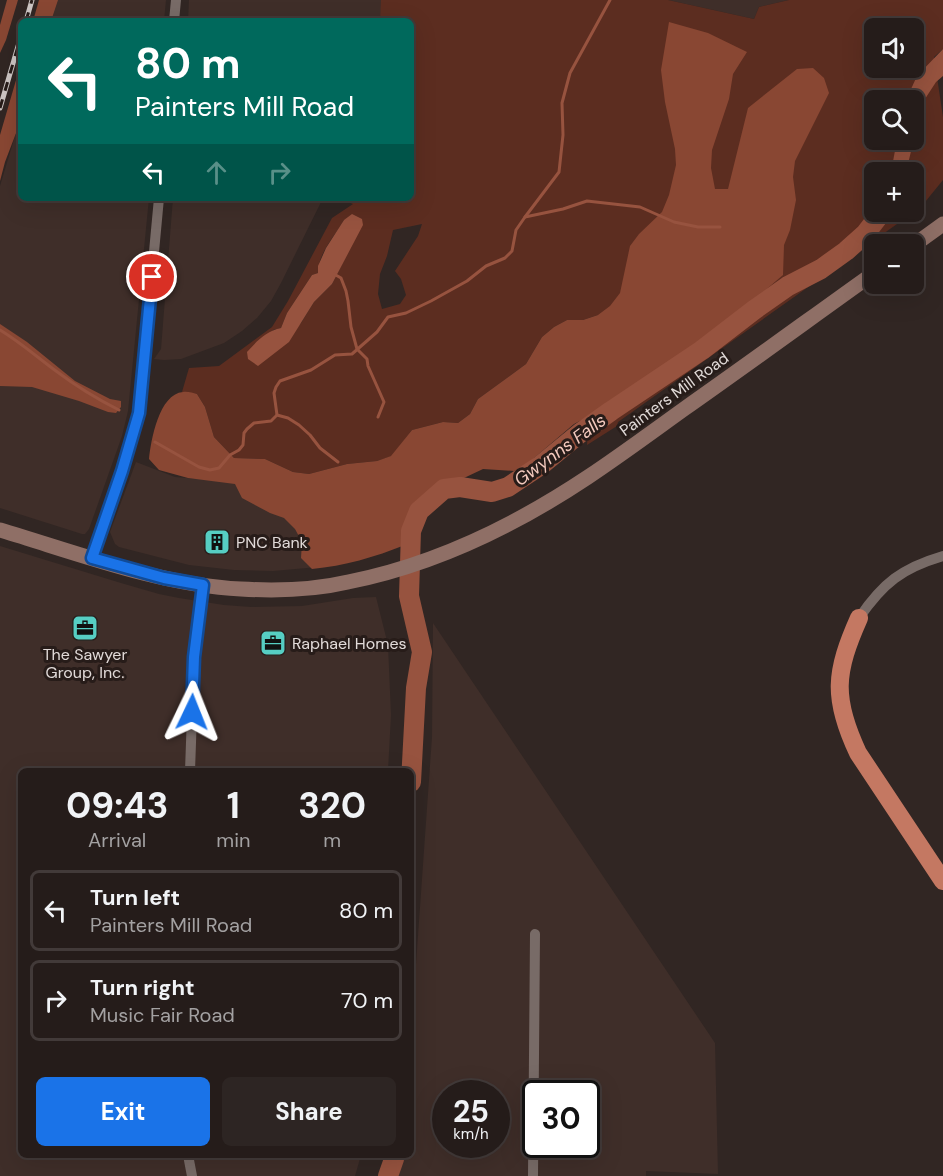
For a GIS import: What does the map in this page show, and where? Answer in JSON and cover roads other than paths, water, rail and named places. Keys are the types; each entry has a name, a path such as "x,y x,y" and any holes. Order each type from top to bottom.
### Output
{"highway":[{"path":"859,618 842,666 839,699 848,733 858,753 943,881"}],"main road":[{"path":"924,238 943,224"},
{"name":"Painters Mill Road","path":"0,530 164,578 203,585 241,589 311,588 347,583 387,573 434,557 500,528 587,478 864,280"}],"street":[{"path":"174,18 176,0"},
{"path":"92,558 139,413 159,201"},
{"path":"859,618 871,601 897,575 943,555"},
{"path":"190,768 194,657 203,585"},
{"path":"533,1176 534,934"},
{"path":"189,1158 192,1176"}],"waterway":[{"path":"155,442 199,467 210,470 219,468 243,445 244,433 247,429 254,423 271,421 277,415 274,393 280,381 311,370 335,355 352,354 377,332 388,317 406,313 431,301 467,281 486,266 505,258 512,251 516,230 559,172 563,135 562,103 570,73 610,0"},
{"path":"525,217 587,201 640,207 674,222 698,227 720,227"},
{"name":"Gwynns Falls","path":"412,768 416,688 422,652 409,596 411,531 419,511 444,489 460,487 492,492 508,487 541,465 580,433 702,350 788,286 821,269 846,251 874,222"},
{"path":"334,274 341,278 346,291 357,349 367,359 384,402 378,417"},
{"path":"0,330 71,382 119,410"},
{"path":"277,415 288,418 299,425 320,448 338,462"},
{"name":"Gwynns Falls","path":"388,1176 394,1158"}],"railway":[{"path":"27,18 32,0"},
{"path":"0,108 18,46"}],"place":[{"name":"PNC Bank","path":"217,542"},
{"name":"The Sawyer Group, Inc.","path":"85,628"},
{"name":"Raphael Homes","path":"273,643"}]}
